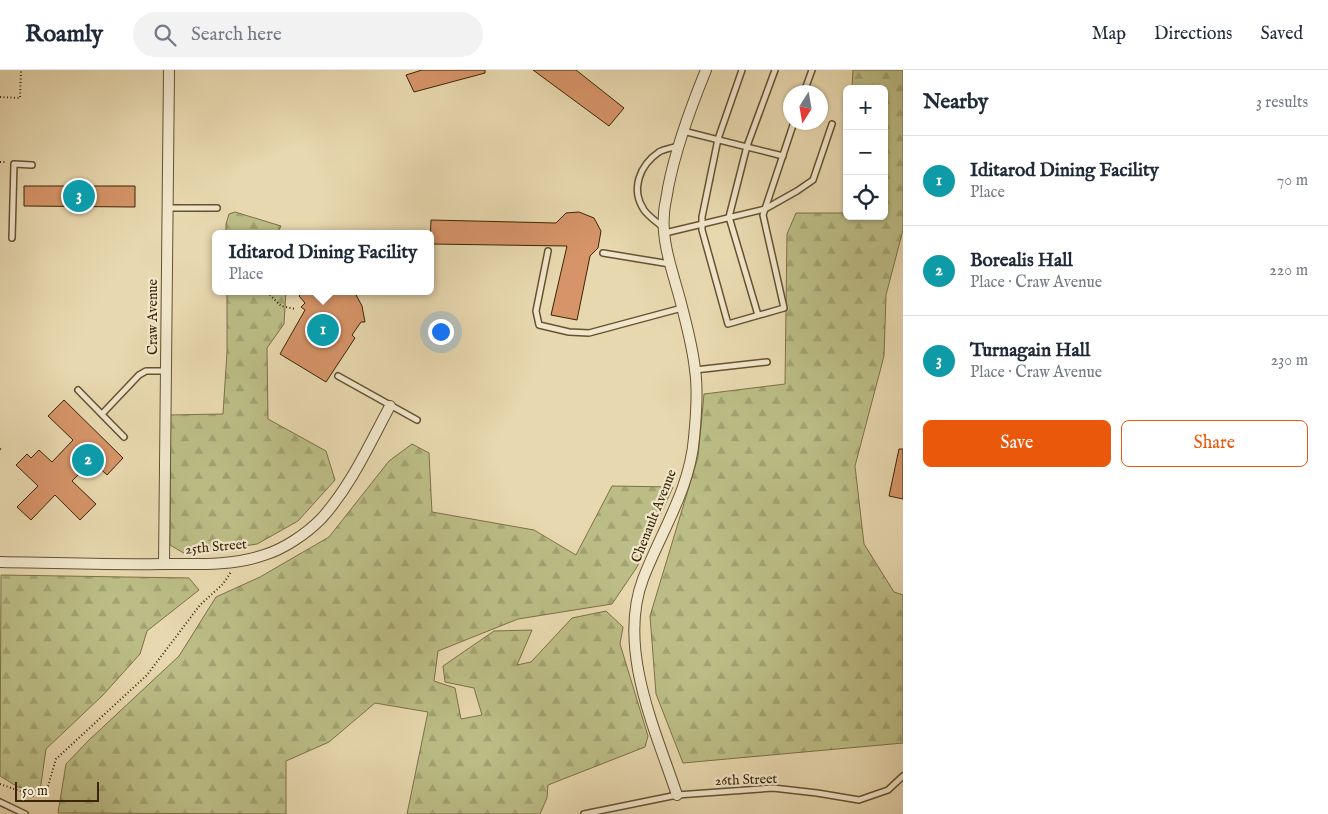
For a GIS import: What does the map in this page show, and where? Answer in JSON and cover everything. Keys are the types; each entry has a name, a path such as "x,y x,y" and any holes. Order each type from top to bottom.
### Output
{"street":[{"name":"Craw Avenue","path":"164,564 169,70"},
{"name":"Chenault Avenue","path":"677,795 648,708 639,674 635,642 635,612 643,581 672,515 688,470 694,439 695,370 682,308 667,252 664,215 678,146 706,70"},
{"name":"25th Street","path":"0,562 211,564 232,562 264,555 285,546 320,520 347,485 390,406"}],"lane":[{"path":"742,70 718,139 702,217 702,230 728,324 784,308 763,215 791,130"},
{"path":"758,315 729,217 747,146 775,70"},
{"path":"807,85 812,70"},
{"path":"678,146 660,152 647,163 640,174 636,192 643,209 665,230 702,224 765,209 814,180 832,124"},
{"path":"683,131 783,156"},
{"path":"12,238 14,164 32,165"},
{"path":"167,208 217,208"},
{"path":"548,251 536,311 540,325 569,332 589,332 682,308"},
{"path":"603,252 670,264"},
{"path":"695,370 767,362"},
{"path":"102,414 139,375 146,371 166,370"},
{"path":"338,376 417,420"},
{"path":"78,390 124,437"},
{"name":"26th Street","path":"584,814 677,795 773,788 859,800 888,790 903,776"},
{"path":"0,802 25,814"}],"path":[{"path":"0,97 20,98 21,70"},
{"path":"270,295 281,306 295,309"},
{"path":"0,784 34,796 43,796 56,759 147,675 200,605 224,584 230,575 232,562"}],"green space":[{"path":"853,70 903,70 903,230 886,295 884,356 855,466 864,544 894,592 903,595 903,743 683,763 656,694 650,616 698,457 704,394 785,384 787,234 796,213 843,213 843,220 888,220 888,85 852,85"},
{"path":"235,212 281,226 279,230 226,230 229,214"},
{"path":"227,295 286,295 284,324 267,348 268,419 326,451 335,480 298,521 257,544 187,555 170,545 170,415 223,414 227,352"},
{"path":"412,444 429,453 432,512 534,530 576,555 612,486 673,487 637,567 612,604 518,619 438,651 434,681 455,688 461,719 482,715 474,688 445,682 443,666 494,631 532,630 517,665 531,662 572,618 606,611 623,627 620,644 648,736 645,747 548,785 547,798 540,814 407,814 428,712 375,703 329,742 286,761 286,814 58,813 66,764 179,656 216,597 260,577 329,537 389,461"},
{"path":"1,575 189,578 199,590 147,631 140,654 103,695 46,749 40,791 18,787 0,776"}],"building":[{"path":"422,70 485,70 485,73 414,92 406,75"},
{"path":"533,70 576,70 624,108 609,126"},
{"path":"24,186 135,186 135,207 24,206"},
{"path":"579,212 594,218 601,231 598,248 590,256 577,320 551,315 567,246 434,244 434,230 431,230 431,220 556,223 566,213"},
{"path":"356,295 362,306 365,322 361,322 352,335 355,338 326,382 280,354 305,310 301,307 305,303 299,296"},
{"path":"64,400 123,458 107,475 92,461 72,481 96,504 80,520 55,495 31,520 17,507 38,486 16,465 27,454 31,458 39,450 52,462 73,440 48,416"},
{"path":"899,449 903,449 903,499 889,496"}],"place":[{"name":"Turnagain Hall","path":"79,196"},
{"name":"Iditarod Dining Facility","path":"323,330"},
{"name":"Borealis Hall","path":"88,460"}]}
